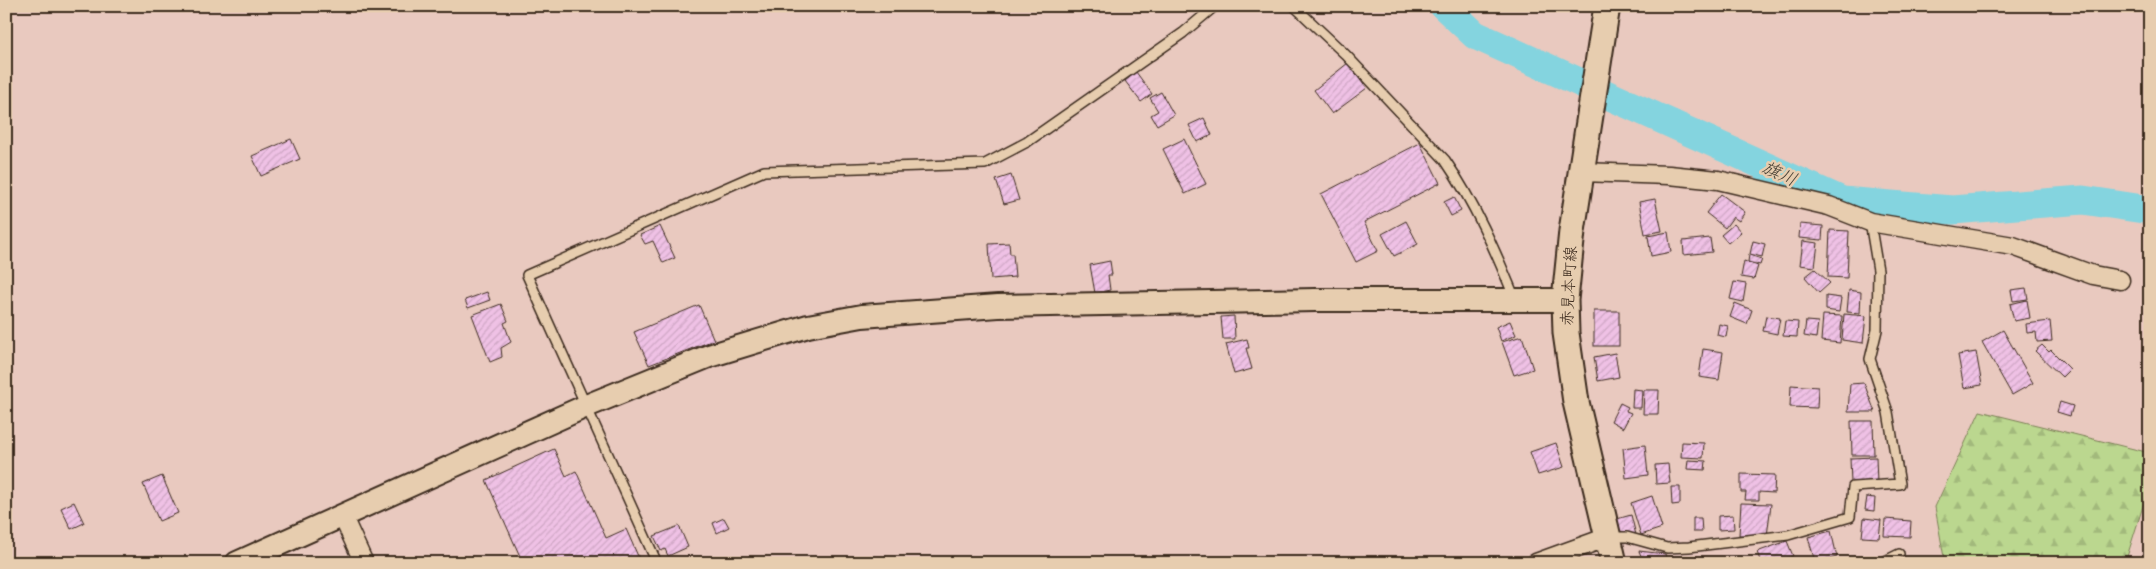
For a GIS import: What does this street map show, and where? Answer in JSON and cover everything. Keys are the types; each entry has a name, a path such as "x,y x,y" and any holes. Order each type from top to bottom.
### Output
{"main road":[{"name":"赤見本町線","path":"1607,6 1567,266 1565,300 1566,333 1576,402 1614,563"}],"street":[{"path":"1582,164 1718,180 1829,206 1870,222 2013,246 2093,275 2120,280"},
{"path":"237,563 584,406 709,356 808,326 862,316 998,306 1315,300 1565,300"},
{"path":"342,515 364,563"},
{"path":"1536,563 1608,537"}],"lane":[{"path":"657,563 584,406 527,275 764,171 986,164 1026,142 1183,33 1215,6"},
{"path":"1294,6 1346,55 1444,160 1457,178 1501,266 1515,299"},
{"path":"1608,537 1627,537 1667,548 1788,535 1850,517 1853,487 1900,484 1888,412 1870,359 1878,330 1878,270 1870,222"},
{"path":"1881,563 1899,554"}],"green space":[{"path":"1980,411 2150,453 2150,484 2125,563 1945,563 1935,507"}],"building":[{"path":"1348,63 1367,88 1332,114 1314,90"},
{"path":"1136,72 1152,94 1141,102 1125,81"},
{"path":"1161,92 1174,115 1157,125 1151,115 1158,111 1150,98"},
{"path":"1204,118 1212,135 1197,142 1189,125"},
{"path":"291,139 300,159 261,176 252,156"},
{"path":"1184,139 1206,184 1185,194 1163,149"},
{"path":"1420,143 1440,183 1364,222 1378,251 1356,262 1321,194"},
{"path":"1011,175 1019,200 1004,204 996,180"},
{"path":"1721,194 1745,212 1739,221 1733,217 1725,228 1706,213"},
{"path":"1454,197 1461,211 1451,216 1444,202"},
{"path":"1655,199 1662,231 1645,234 1639,202"},
{"path":"1406,221 1418,244 1394,256 1382,234"},
{"path":"1734,224 1741,232 1728,243 1721,235"},
{"path":"1800,224 1823,226 1822,240 1799,238"},
{"path":"660,226 675,258 663,263 653,241 645,244 640,235"},
{"path":"1830,230 1849,231 1847,278 1828,277"},
{"path":"1668,232 1671,252 1651,256 1648,236"},
{"path":"1710,238 1712,252 1684,255 1683,241"},
{"path":"1753,241 1765,244 1762,257 1750,254"},
{"path":"1803,241 1818,243 1815,267 1800,265"},
{"path":"1009,243 1010,254 1013,254 1015,277 991,279 989,244"},
{"path":"1749,255 1762,259 1760,265 1748,262"},
{"path":"1110,261 1112,275 1108,275 1110,290 1095,293 1090,265"},
{"path":"1744,261 1758,266 1754,279 1741,277"},
{"path":"1815,269 1830,283 1819,293 1805,277"},
{"path":"1734,282 1746,284 1743,302 1730,299"},
{"path":"2026,288 2028,299 2013,301 2011,290"},
{"path":"1849,290 1861,292 1860,313 1847,312"},
{"path":"487,292 490,300 468,308 465,300"},
{"path":"1826,296 1841,298 1839,312 1826,310"},
{"path":"2027,300 2030,318 2014,321 2010,304"},
{"path":"1735,303 1752,310 1747,324 1730,317"},
{"path":"501,304 508,321 504,323 511,342 501,348 502,357 490,362 472,315"},
{"path":"699,305 714,340 649,365 634,332"},
{"path":"1594,311 1619,311 1619,346 1594,346"},
{"path":"1844,314 1866,316 1863,343 1842,340"},
{"path":"1823,315 1842,316 1840,343 1821,341"},
{"path":"1234,316 1235,339 1223,339 1221,317"},
{"path":"1766,316 1780,318 1777,334 1763,331"},
{"path":"1510,321 1516,335 1501,341 1496,327"},
{"path":"1785,321 1798,322 1797,337 1783,336"},
{"path":"1806,321 1818,322 1816,338 1804,336"},
{"path":"2050,321 2052,341 2037,342 2036,332 2027,333 2026,324"},
{"path":"1719,324 1728,326 1726,337 1717,335"},
{"path":"2003,330 2033,383 2012,395 1982,342"},
{"path":"1522,336 1533,369 1514,375 1502,342"},
{"path":"1247,339 1249,348 1246,348 1252,369 1234,374 1226,344"},
{"path":"2042,345 2049,352 2051,350 2070,369 2062,377 2035,351"},
{"path":"1703,349 1723,352 1719,380 1699,377"},
{"path":"1976,352 1982,385 1964,388 1958,355"},
{"path":"1615,353 1619,377 1598,381 1594,357"},
{"path":"1864,383 1875,412 1848,412 1850,384"},
{"path":"1791,385 1818,387 1817,408 1790,407"},
{"path":"1633,389 1642,390 1641,408 1632,408"},
{"path":"1644,390 1659,390 1658,414 1643,414"},
{"path":"2060,402 2073,406 2070,416 2057,412"},
{"path":"1620,403 1628,407 1626,411 1631,413 1623,428 1611,421"},
{"path":"1851,421 1873,421 1874,455 1852,455"},
{"path":"1682,442 1704,443 1703,458 1681,457"},
{"path":"1556,443 1564,467 1538,475 1530,452"},
{"path":"1645,445 1648,475 1626,478 1623,448"},
{"path":"554,449 566,476 576,471 606,538 626,529 641,563 523,563 486,480"},
{"path":"1876,457 1877,483 1851,483 1850,458"},
{"path":"1688,460 1706,461 1705,470 1687,469"},
{"path":"1668,464 1670,483 1656,484 1655,465"},
{"path":"1741,474 1775,475 1774,493 1759,492 1759,500 1745,500 1746,492 1741,492"},
{"path":"162,476 178,513 159,521 143,484"},
{"path":"1671,487 1680,487 1680,504 1672,505"},
{"path":"1652,496 1662,528 1641,535 1631,503"},
{"path":"1867,497 1875,498 1874,511 1865,510"},
{"path":"74,502 84,523 71,529 61,508"},
{"path":"1741,503 1771,504 1767,536 1739,535"},
{"path":"1631,515 1636,535 1620,532 1617,519"},
{"path":"1733,515 1734,529 1718,530 1718,516"},
{"path":"724,518 729,527 717,533 713,523"},
{"path":"1693,518 1701,518 1702,532 1693,532"},
{"path":"1864,518 1881,520 1879,538 1862,537"},
{"path":"1885,519 1911,521 1910,537 1884,536"},
{"path":"679,526 688,547 668,556 665,549 661,551 654,536"},
{"path":"1831,531 1837,557 1815,562 1808,537"},
{"path":"1787,541 1793,556 1787,558 1789,563 1761,563 1757,552"},
{"path":"1639,551 1665,554 1668,562 1644,563"}],"waterway":[{"name":"旗川","path":"1444,6 1475,35 1842,201 1952,210 2083,200 2150,210"}]}
